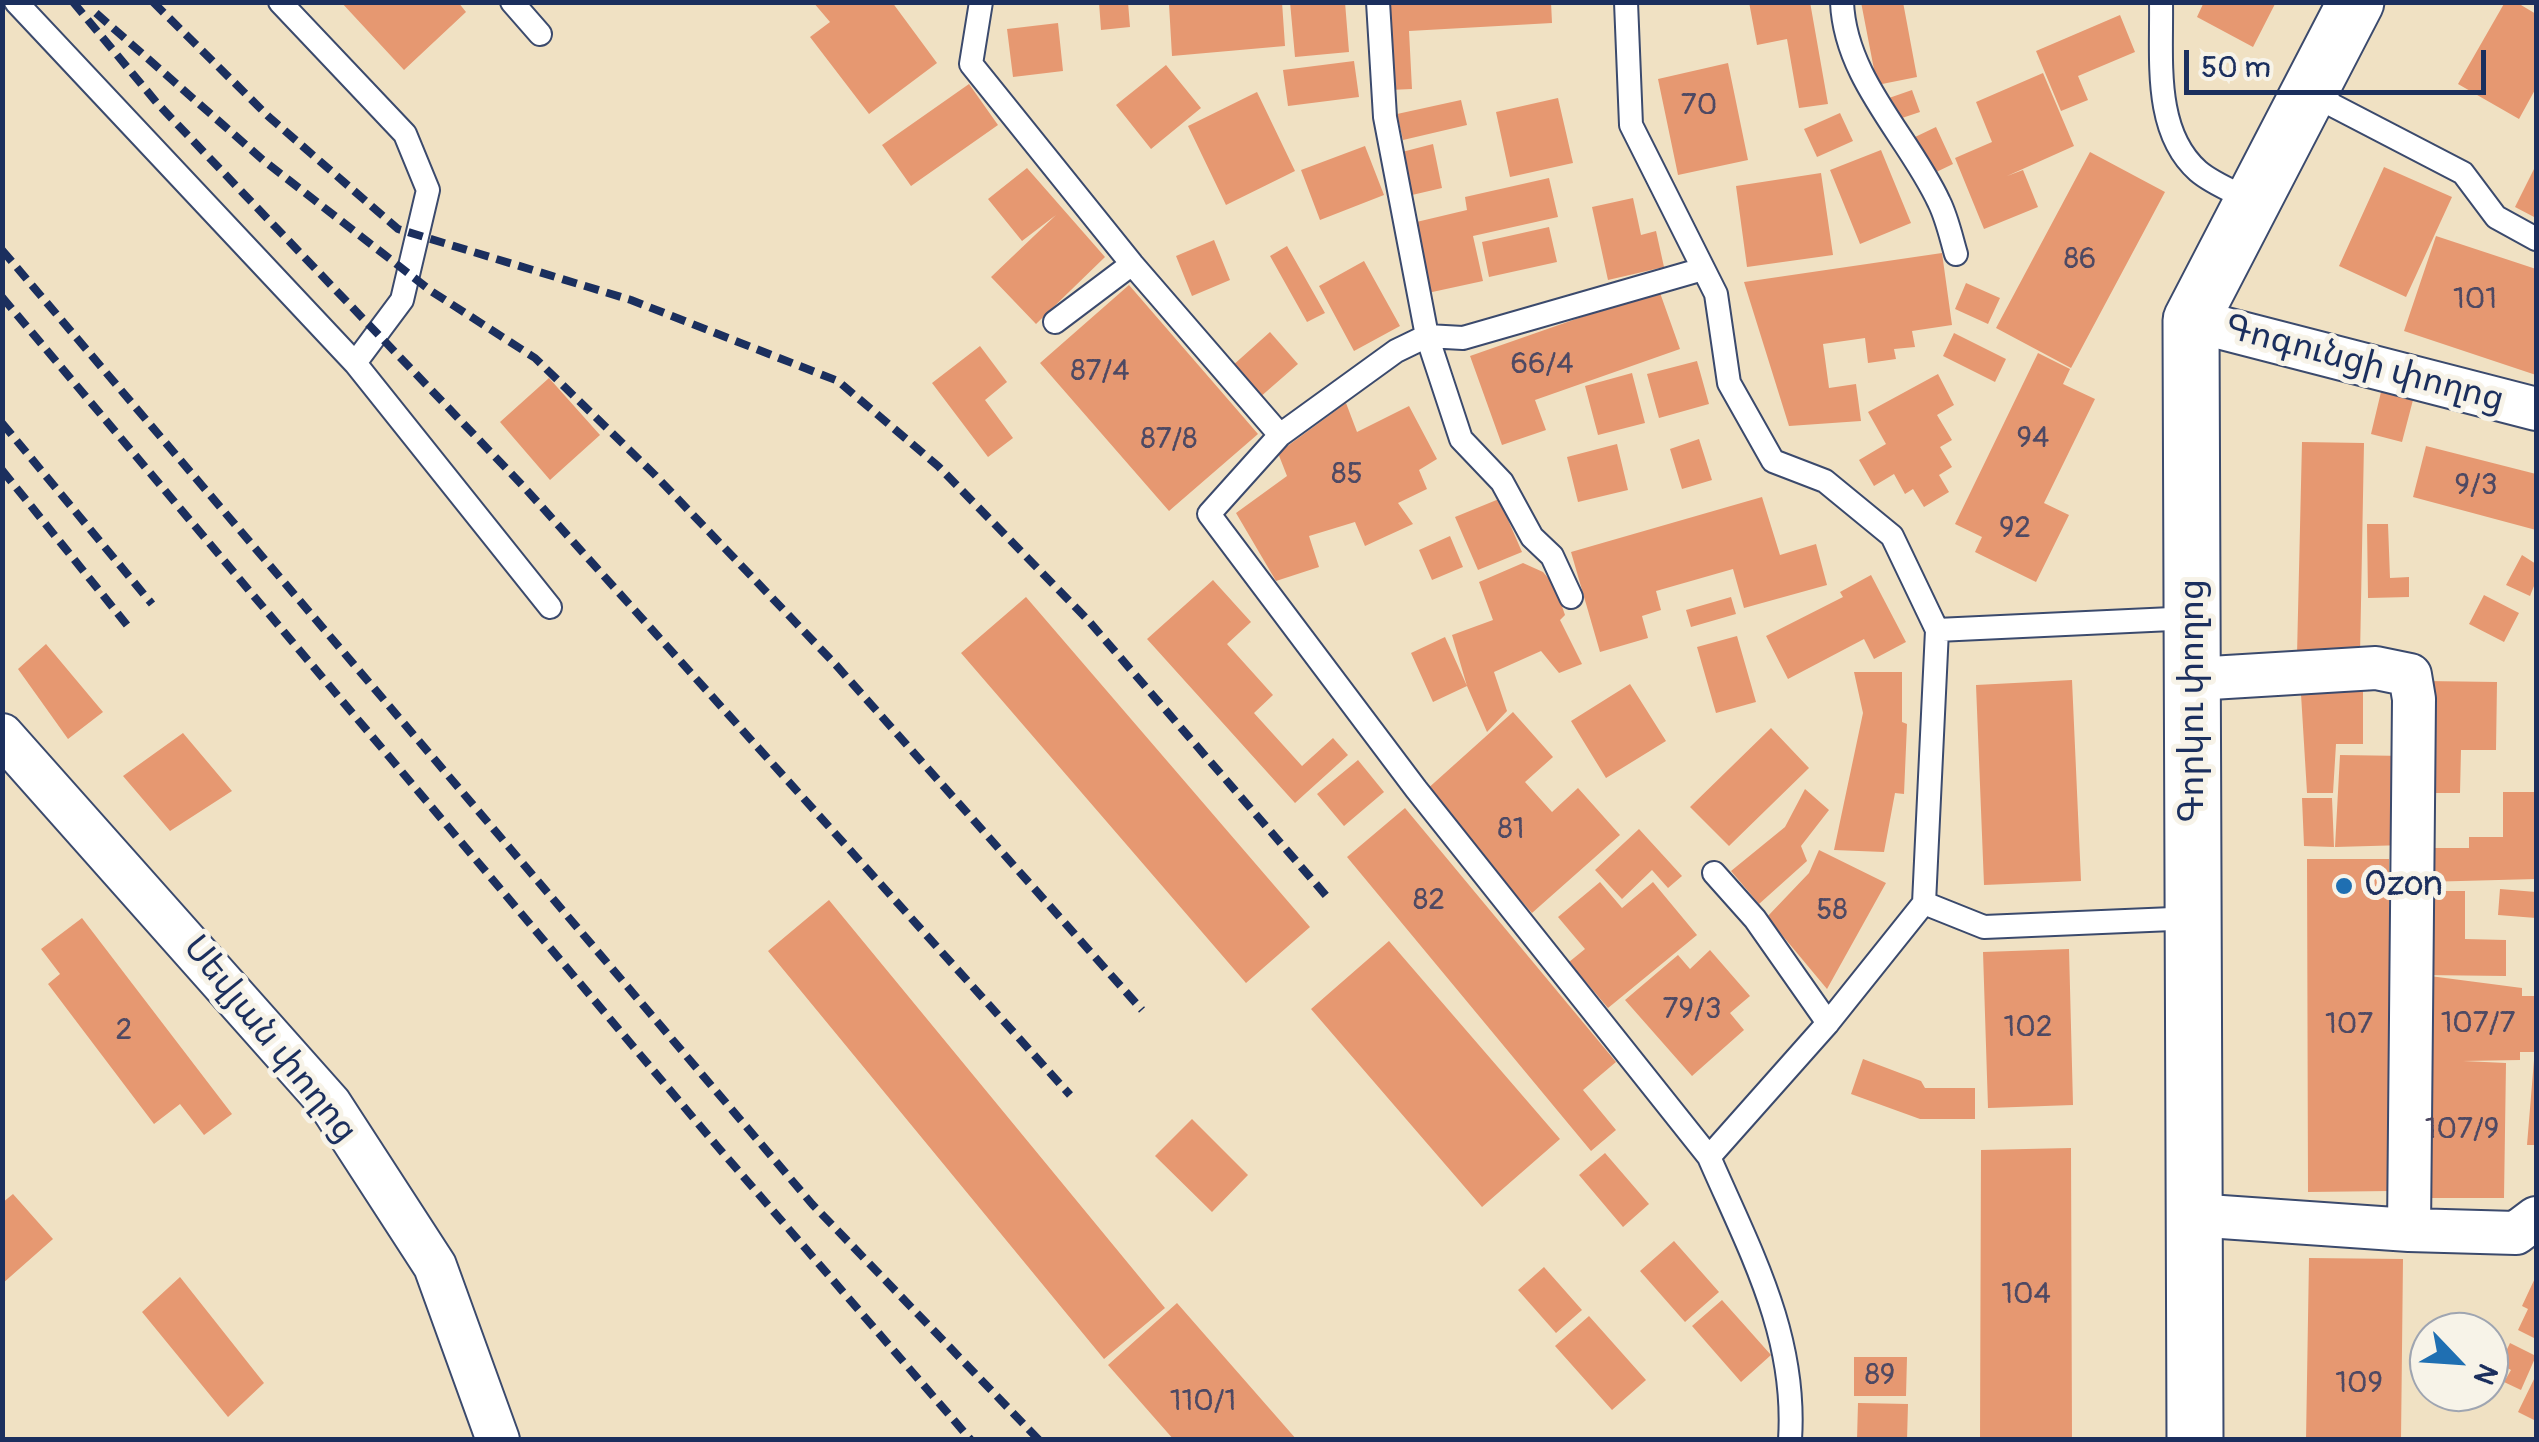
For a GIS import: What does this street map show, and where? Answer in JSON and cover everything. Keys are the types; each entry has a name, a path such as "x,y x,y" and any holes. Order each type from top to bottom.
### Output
{"main road":[{"name":"Գորկու փողոց","path":"2196,1440 2191,320 2356,2"}],"street":[{"name":"Գոգունցի փողոց","path":"2191,320 2536,410"},
{"path":"2194,679 2376,668 2410,675 2414,699 2409,1230"},
{"name":"Սեվյան փողոց","path":"2,734 330,1104 434,1266 498,1440"},
{"path":"2193,1215 2516,1233 2536,1218"}],"lane":[{"path":"16,2 354,362 550,607"},
{"path":"280,2 406,134 428,190 402,300 354,362"},
{"path":"512,2 540,34"},
{"path":"981,2 971,64 1132,264 1280,435"},
{"path":"1378,2 1385,116 1427,336 1461,439 1502,482 1532,537 1552,556 1571,597"},
{"path":"1626,2 1631,125 1716,294 1728,383 1772,461 1824,481 1892,536 1937,630 1924,903 1828,1023 1709,1157"},
{"path":"1842,2 1843,22 1877,104 1939,202 1956,254"},
{"path":"2161,2 2162,76 2171,139 2199,172 2253,202"},
{"path":"2309,93 2464,173 2496,217 2536,239"},
{"path":"1056,322 1132,264"},
{"path":"1703,269 1462,338 1427,336 1396,351 1280,435 1209,514 1416,789 1709,1157 1768,1293 1793,1391 1790,1440"},
{"path":"1937,630 2193,618"},
{"path":"1714,873 1756,919 1828,1023"},
{"path":"1924,903 1984,927 2196,918"}],"building":[{"path":"341,2 458,2 466,12 404,70"},
{"path":"813,2 892,2 937,63 869,114 810,37 830,22"},
{"path":"1099,2 1128,2 1130,27 1101,30"},
{"path":"1282,2 1285,46 1172,56 1169,4"},
{"path":"1290,2 1345,2 1349,52 1295,57"},
{"path":"1408,2 1551,2 1552,23 1409,31 1412,89 1389,90 1386,6"},
{"path":"1749,2 1810,2 1828,104 1799,108 1787,39 1757,45"},
{"path":"1861,2 1903,2 1917,77 1877,85"},
{"path":"2204,2 2276,2 2253,47 2197,17"},
{"path":"2505,2 2516,2 2536,14 2536,88 2519,119 2458,84"},
{"path":"2120,15 2135,52 2078,76 2088,100 2061,111 2036,51"},
{"path":"1058,23 1063,71 1013,77 1007,29"},
{"path":"1354,61 1359,97 1288,106 1283,70"},
{"path":"1728,63 1748,160 1678,175 1658,79"},
{"path":"1166,65 1201,108 1151,149 1116,105"},
{"path":"2043,73 2074,146 2007,176 2023,170 2038,207 1984,229 1955,158 1992,142 1976,102"},
{"path":"969,84 998,125 911,186 882,145"},
{"path":"1912,90 1920,112 1896,120 1889,98"},
{"path":"1257,92 1295,171 1226,205 1188,126"},
{"path":"1558,98 1573,163 1510,177 1496,112"},
{"path":"1461,100 1467,125 1403,140 1397,114"},
{"path":"1840,113 1853,141 1817,157 1804,129"},
{"path":"1936,127 1953,164 1930,175 1913,138"},
{"path":"1433,144 1442,188 1412,195 1402,152"},
{"path":"1365,146 1384,195 1320,220 1301,170"},
{"path":"1881,150 1911,223 1860,244 1830,170"},
{"path":"2090,152 2165,192 2071,368 1996,328"},
{"path":"2536,165 2536,218 2515,207"},
{"path":"2384,167 2452,197 2406,297 2339,266"},
{"path":"1027,168 1105,257 1036,324 991,277 1056,215 1022,241 988,199"},
{"path":"1821,173 1833,255 1747,267 1736,186"},
{"path":"1549,178 1558,217 1473,236 1483,281 1423,294 1408,224 1467,210 1465,197"},
{"path":"1633,198 1641,235 1656,231 1664,267 1608,280 1592,207"},
{"path":"1549,227 1557,262 1489,277 1482,242"},
{"path":"2436,236 2536,269 2536,375 2404,331"},
{"path":"1214,240 1230,280 1192,296 1176,256"},
{"path":"1287,246 1325,313 1307,322 1270,256"},
{"path":"1942,253 1952,325 1912,331 1915,347 1894,349 1896,359 1868,363 1865,338 1823,344 1829,388 1856,384 1861,421 1789,426 1744,282"},
{"path":"1364,261 1400,326 1354,351 1319,286"},
{"path":"1966,283 2000,298 1988,324 1955,309"},
{"path":"1129,285 1258,434 1169,511 1040,363"},
{"path":"1659,290 1680,349 1535,400 1546,430 1502,445 1470,356"},
{"path":"1270,332 1298,364 1259,398 1231,367"},
{"path":"1954,333 2006,359 1995,382 1943,356"},
{"path":"980,346 1007,382 985,400 1013,438 988,457 932,383"},
{"path":"2038,353 2070,369 2063,384 2095,399 2044,503 2069,515 2036,582 1975,552 1982,537 1955,524"},
{"path":"1697,361 1709,404 1659,418 1647,374"},
{"path":"1632,373 1645,423 1598,435 1585,386"},
{"path":"1938,374 1954,405 1937,415 1952,440 1940,447 1952,467 1939,475 1949,492 1924,507 1913,489 1905,494 1894,474 1874,486 1859,460 1886,444 1868,412"},
{"path":"549,378 600,435 550,480 500,422"},
{"path":"2381,392 2413,400 2402,442 2371,434"},
{"path":"1346,403 1357,432 1409,406 1437,459 1419,470 1427,489 1398,503 1413,524 1365,546 1355,522 1309,536 1319,567 1276,581 1236,513 1287,476 1278,453"},
{"path":"1699,439 1712,480 1682,489 1670,449"},
{"path":"2302,442 2364,443 2360,656 2297,655"},
{"path":"1617,444 1628,490 1578,502 1567,457"},
{"path":"2426,446 2536,474 2536,530 2413,497"},
{"path":"1762,497 1780,555 1816,544 1827,585 1744,608 1733,569 1656,591 1661,610 1642,616 1648,638 1600,652 1571,552"},
{"path":"1499,499 1522,552 1478,570 1455,517"},
{"path":"2367,524 2388,524 2390,578 2409,577 2409,597 2368,598"},
{"path":"1450,536 1463,567 1432,580 1419,550"},
{"path":"2522,555 2536,564 2536,581 2530,596 2506,585"},
{"path":"1523,563 1543,572 1555,586 1565,615 1560,620 1582,664 1559,673 1541,651 1494,672 1507,711 1487,732 1467,686 1452,635 1493,620 1479,582"},
{"path":"1871,575 1906,642 1874,659 1864,639 1788,679 1766,636 1843,597 1840,592"},
{"path":"1213,580 1251,622 1227,644 1273,695 1254,713 1302,766 1333,738 1348,755 1295,803 1147,639"},
{"path":"2484,595 2519,613 2504,642 2469,624"},
{"path":"1026,597 1310,927 1246,983 961,653"},
{"path":"1731,597 1736,614 1691,627 1686,610"},
{"path":"1737,636 1756,702 1716,713 1697,647"},
{"path":"1445,637 1467,686 1433,702 1411,653"},
{"path":"46,644 103,712 68,739 18,669"},
{"path":"1854,672 1902,672 1902,722 1907,724 1904,794 1895,793 1884,852 1834,850 1863,713"},
{"path":"2072,680 2081,881 1984,885 1976,685"},
{"path":"2425,681 2497,682 2496,750 2461,750 2460,793 2424,793"},
{"path":"1630,684 1666,741 1606,778 1571,721"},
{"path":"2363,690 2363,744 2336,744 2333,793 2307,793 2301,694"},
{"path":"1513,712 1553,757 1525,782 1552,812 1578,788 1620,835 1532,913 1425,791"},
{"path":"1771,728 1809,768 1729,846 1690,807"},
{"path":"183,733 232,791 170,831 123,776"},
{"path":"2340,755 2406,756 2406,845 2335,847"},
{"path":"1358,760 1384,792 1344,826 1317,794"},
{"path":"1805,789 1829,810 1801,846 1807,861 1759,904 1731,871 1785,827"},
{"path":"2503,792 2536,792 2536,879 2423,882 2424,848 2469,848 2469,837 2503,837"},
{"path":"2302,798 2332,798 2334,847 2304,846"},
{"path":"1405,808 1616,1062 1583,1090 1616,1130 1591,1151 1347,857"},
{"path":"1639,829 1682,876 1668,888 1652,870 1622,899 1595,870"},
{"path":"1819,850 1886,883 1827,989 1767,917 1809,873"},
{"path":"2307,859 2389,859 2390,1191 2308,1192"},
{"path":"1600,882 1622,908 1653,882 1697,935 1608,1008 1569,962 1585,949 1558,917"},
{"path":"2500,889 2536,892 2536,918 2498,915"},
{"path":"2422,891 2465,891 2465,939 2506,940 2506,976 2422,975"},
{"path":"829,900 1165,1308 1104,1359 768,951"},
{"path":"82,918 232,1114 204,1135 180,1104 154,1124 48,984 60,974 41,949"},
{"path":"1389,941 1560,1139 1482,1207 1311,1009"},
{"path":"2069,949 2073,1105 1988,1108 1983,952"},
{"path":"1710,950 1750,996 1730,1013 1744,1030 1692,1076 1625,1000 1678,955 1690,969"},
{"path":"2422,975 2522,988 2522,996 2536,996 2536,1052 2520,1052 2520,1060 2463,1061 2506,1063 2504,1198 2418,1198"},
{"path":"1863,1059 1921,1081 1925,1088 1975,1088 1975,1119 1920,1119 1851,1094"},
{"path":"2534,1060 2536,1145 2527,1145"},
{"path":"1192,1119 1248,1175 1212,1212 1155,1156"},
{"path":"2071,1148 2072,1440 1980,1440 1981,1150"},
{"path":"1605,1153 1649,1204 1623,1227 1579,1175"},
{"path":"13,1194 53,1239 2,1284 2,1203"},
{"path":"1674,1241 1719,1292 1685,1322 1640,1271"},
{"path":"2309,1258 2403,1259 2401,1440 2306,1440"},
{"path":"1544,1267 1582,1310 1556,1333 1518,1290"},
{"path":"2536,1276 2536,1339 2518,1330 2528,1309 2522,1306"},
{"path":"180,1277 264,1383 228,1417 142,1312"},
{"path":"1722,1300 1771,1355 1741,1382 1692,1326"},
{"path":"1177,1303 1297,1440 1174,1440 1108,1365"},
{"path":"1589,1316 1646,1380 1612,1410 1555,1346"},
{"path":"2509,1345 2536,1356 2521,1390 2509,1384"},
{"path":"1854,1357 1907,1357 1906,1396 1854,1396"},
{"path":"2536,1375 2536,1421 2518,1412"},
{"path":"1858,1403 1908,1404 1907,1440 1857,1440"}],"railway":[{"path":"73,2 157,103 524,487 1070,1095"},
{"path":"153,2 269,117 398,229 631,300 838,381 938,466 1087,619 1329,899"},
{"path":"96,13 263,160 431,291 535,358 655,475 836,665 1142,1010"},
{"path":"2,250 812,1204 1039,1440"},
{"path":"2,297 717,1146 971,1440"},
{"path":"2,423 152,604"},
{"path":"2,470 127,625"}],"place":[{"name":"Ozon","path":"2344,886"}]}
